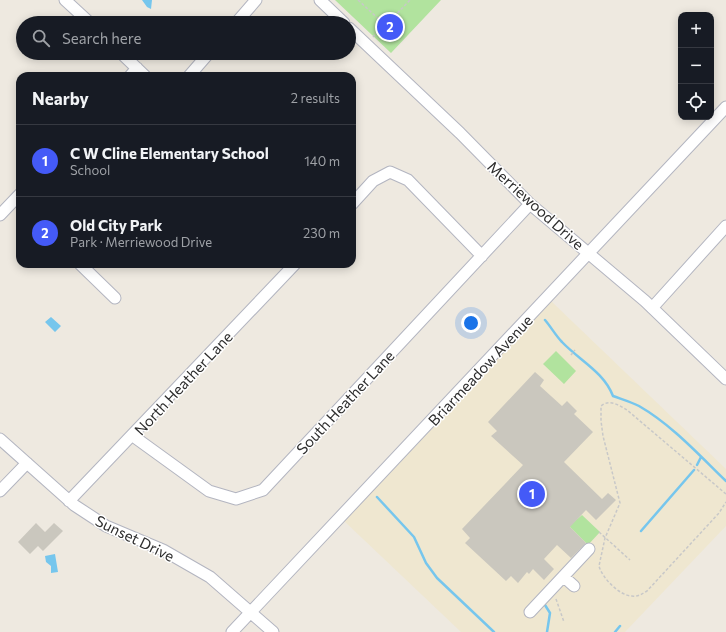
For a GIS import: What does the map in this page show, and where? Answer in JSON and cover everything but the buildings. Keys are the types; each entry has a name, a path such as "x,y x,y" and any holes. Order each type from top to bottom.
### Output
{"street":[{"path":"65,0 82,16"},
{"path":"242,16 256,0"},
{"path":"320,0 337,16"},
{"name":"Merriewood Drive","path":"356,35 460,133 530,204 652,308 726,379"},
{"path":"127,60 136,72"},
{"path":"192,72 203,60"},
{"name":"Briarmeadow Avenue","path":"232,632 726,107"},
{"path":"356,200 373,181 390,172 408,180 482,256"},
{"path":"0,215 16,201"},
{"name":"South Heather Lane","path":"133,436 209,492 236,499 263,490 530,204"},
{"path":"652,308 726,226"},
{"path":"84,268 114,298"},
{"name":"North Heather Lane","path":"69,501 133,436 291,268"},
{"name":"Sunset Drive","path":"0,439 69,501 106,526 163,550 210,577 273,632"},
{"path":"0,491 27,463"},
{"path":"530,612 589,549"},
{"path":"564,577 574,586"}],"path":[{"path":"358,0 384,24"},
{"path":"367,45 384,24 387,24 410,0"},
{"path":"571,355 576,350"},
{"path":"726,494 627,410 614,403 603,404 600,413 603,436 620,503 605,538 599,564 600,570 605,578 621,592 628,596 640,595 647,591 719,513 726,502"},
{"path":"599,532 630,560"},
{"path":"548,593 556,600 564,622"}],"shaded area":[{"path":"551,301 726,469 726,526 625,632 461,632 343,520"}],"green space":[{"path":"335,0 441,0 391,53 356,20 356,16 352,16"},
{"path":"556,351 576,371 564,384 543,364"},
{"path":"582,515 600,532 588,545 569,526"}],"water":[{"path":"142,0 152,0 151,9 147,7"},
{"path":"51,317 61,326 55,332 45,322"},
{"path":"55,554 58,572 51,573 51,566 46,562 45,556"}],"waterway":[{"path":"545,320 562,342 604,380 613,396 639,406 663,422 726,481"},
{"path":"697,465 701,457"},
{"path":"641,531 694,470"},
{"path":"377,497 414,537 426,563 437,578 494,632"},
{"path":"545,605 550,613 547,632"},
{"path":"615,632 620,626"}],"place":[{"name":"Old City Park","path":"390,27"},
{"name":"C W Cline Elementary School","path":"532,494"}]}
